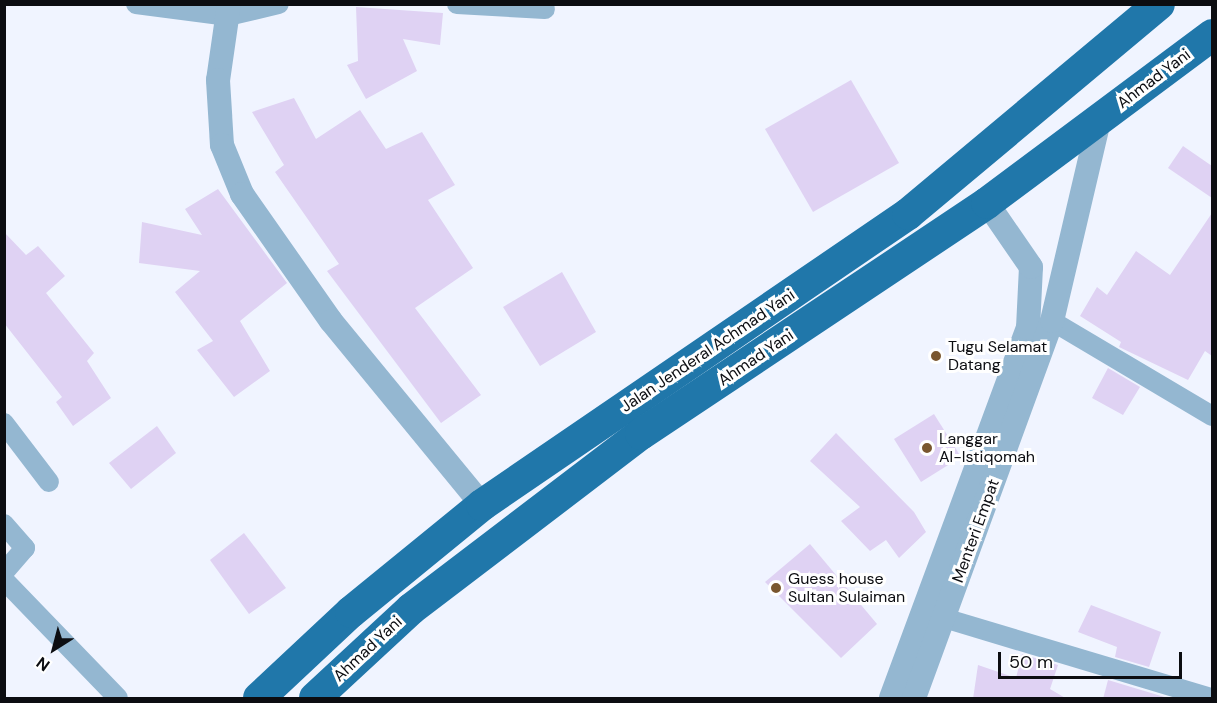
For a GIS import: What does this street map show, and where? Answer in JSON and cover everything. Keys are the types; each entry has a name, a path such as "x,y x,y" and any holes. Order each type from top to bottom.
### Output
{"highway":[{"name":"Jalan Jenderal Achmad Yani","path":"259,699 351,612 482,505 908,214 1158,4"},
{"name":"Ahmad Yani","path":"315,699 411,609 716,385 987,203 1209,40"},
{"path":"757,319 771,348"},
{"path":"698,358 716,385"}],"street":[{"path":"136,4 229,10 279,4"},
{"path":"457,4 545,9"},
{"path":"229,10 218,80 222,145 242,195 331,321 482,505"},
{"name":"Menteri Empat","path":"1003,422 1052,321 1099,120"},
{"name":"Menteri Empat","path":"891,699 933,614 1003,422 1028,328 1034,292 1031,267 1016,239 987,203"},
{"path":"1052,321 1212,416"},
{"path":"4,423 49,482"},
{"path":"4,524 25,548 4,572"},
{"path":"4,580 118,699"},
{"path":"933,614 1211,699"},
{"name":"Menteri Empat","path":"914,699 933,614"}],"building":[{"path":"356,7 443,13 440,45 403,39 417,71 366,99 347,65 358,61"},
{"path":"851,80 899,163 813,212 765,129"},
{"path":"294,98 316,139 360,110 386,149 422,132 455,185 428,200 473,268 415,308 481,395 441,423 327,271 339,264 275,172 284,165 252,112"},
{"path":"1183,146 1212,166 1212,198 1168,168"},
{"path":"218,189 287,283 240,321 270,371 234,397 197,350 213,341 175,292 200,271 139,263 142,222 202,235 185,209"},
{"path":"1212,213 1212,356 1205,351 1188,380 1119,347 1121,342 1080,316 1097,287 1107,295 1136,251 1170,275"},
{"path":"4,232 26,255 38,246 65,276 46,293 94,353 87,361 111,398 73,426 56,402 62,397 4,323"},
{"path":"562,272 596,332 540,366 503,307"},
{"path":"1108,368 1140,387 1123,415 1092,398"},
{"name":"Langgar Al-Istiqomah","path":"934,414 961,457 921,482 894,439"},
{"path":"157,426 176,453 131,489 109,463"},
{"path":"836,433 914,512 926,532 899,558 886,540 870,551 841,521 860,507 810,461"},
{"path":"244,533 286,588 249,614 210,560"},
{"path":"810,544 877,624 841,658 765,582"},
{"path":"1091,605 1161,632 1149,667 1115,657 1117,647 1078,632"},
{"path":"1022,654 1058,665 1050,689 1067,699 973,699 978,665 1016,678"},
{"path":"1108,680 1171,699 1103,699"}],"place":[{"name":"Tugu Selamat Datang","path":"936,356"},
{"name":"Langgar Al-Istiqomah","path":"927,448"},
{"name":"Guess house Sultan Sulaiman","path":"776,588"}]}
